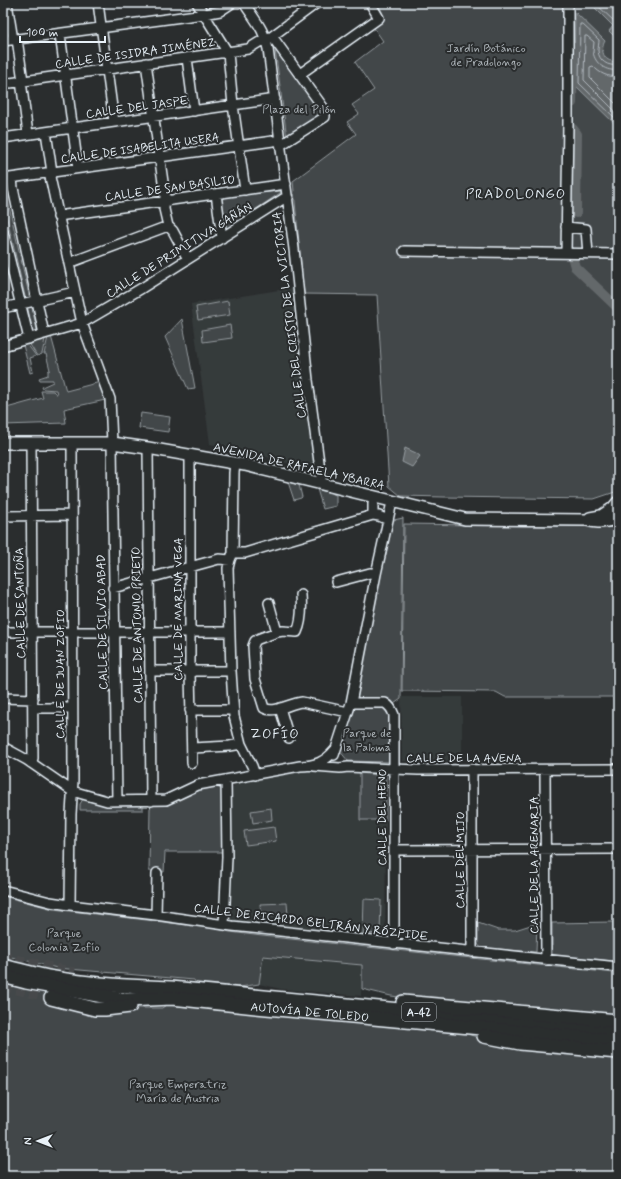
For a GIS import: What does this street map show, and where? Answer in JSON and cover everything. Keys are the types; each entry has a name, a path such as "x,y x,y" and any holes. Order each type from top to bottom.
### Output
{"highway":[{"path":"3,963 38,974"},
{"name":"AUTOVÍA DE TOLEDO","path":"3,966 54,978 113,985 171,988 618,1031"},
{"path":"75,972 129,978 171,988"},
{"name":"AUTOVÍA DE TOLEDO","path":"3,976 26,982 114,999 172,998 618,1041"},
{"path":"3,979 26,982"},
{"path":"219,993 259,990 618,1021"},
{"path":"51,998 95,1009 138,1005 150,999"},
{"path":"458,1026 480,1035 520,1043 618,1052"}],"main road":[{"name":"AVENIDA DE RAFAELA YBARRA","path":"3,443 112,443 148,448 235,463 465,519 587,520 593,522 618,520"},
{"name":"AVENIDA DE RAFAELA YBARRA","path":"587,520 592,517 600,516 616,505"},
{"name":"AVENIDA DE RAFAELA YBARRA","path":"616,505 614,516 618,520"}],"street":[{"path":"8,3 22,81 28,134"},
{"path":"98,3 114,122"},
{"path":"197,3 228,53 233,105 245,190"},
{"path":"3,42 101,27 204,14 220,11 232,3"},
{"name":"CALLE DEL CRISTO DE LA VICTORIA","path":"244,3 268,37 288,198 308,380 321,477 320,483"},
{"path":"268,37 317,3"},
{"path":"300,74 379,18 370,3"},
{"path":"566,253 568,3"},
{"path":"60,34 78,168"},
{"name":"CALLE DEL CRISTO DE LA VICTORIA","path":"268,37 274,39 325,110 325,116 284,143 280,142"},
{"name":"CALLE DE ISIDRA JIMÉNEZ","path":"3,84 146,63 228,53 248,49 268,37"},
{"path":"187,58 194,111"},
{"path":"146,63 165,196 164,209 168,226 173,231 188,259"},
{"name":"CALLE DEL JASPE","path":"3,138 275,99"},
{"name":"CALLE DE SILVIO ABAD","path":"46,132 52,172 50,177 82,323 110,399 112,443 116,801"},
{"name":"CALLE DE ISABELITA USERA","path":"8,178 239,146 280,142"},
{"path":"8,178 13,188 44,334"},
{"name":"CALLE DE SAN BASILIO","path":"58,216 286,184"},
{"path":"3,191 13,188"},
{"path":"216,194 222,238"},
{"name":"CALLE DE PRIMITIVA GAÑÁN","path":"3,346 82,323 283,199 288,198"},
{"path":"69,263 168,226"},
{"path":"566,227 586,229 588,254"},
{"path":"3,232 29,338"},
{"path":"7,250 25,246"},
{"path":"404,251 618,254"},
{"path":"3,308 75,292"},
{"name":"CALLE DE SANTOÑA","path":"31,443 33,632 33,758 31,763"},
{"name":"CALLE DE JUAN ZOFIO","path":"70,905 73,781 72,443"},
{"name":"CALLE DE ANTONIO PRIETO","path":"148,448 151,801"},
{"name":"CALLE DE MARINA VEGA","path":"190,455 189,568 192,763"},
{"path":"235,463 232,557 228,568 233,710 241,744 255,775"},
{"path":"373,515 373,504 375,497"},
{"path":"3,747 31,763 72,791 106,801 166,800 198,784 300,766 311,766 328,758 335,750 349,707 392,502"},
{"path":"113,588 219,559 232,557 373,515 388,520"},
{"path":"373,515 384,523 385,532"},
{"path":"3,516 72,516"},
{"path":"336,582 370,573 376,574"},
{"path":"289,738 280,708 268,710 264,708 255,679 253,646 255,641 258,639 277,632 297,632 300,625 302,606 301,595"},
{"path":"270,603 277,632"},
{"path":"3,632 230,632"},
{"path":"150,671 231,671"},
{"path":"3,698 72,708"},
{"name":"CALLE DEL HENO","path":"280,708 302,702 349,707 385,703 392,710 394,715 394,944"},
{"path":"190,710 233,710"},
{"path":"192,748 241,744"},
{"path":"335,750 343,762 344,767"},
{"name":"CALLE DE LA AVENA","path":"311,766 394,770 618,769"},
{"name":"CALLE DEL MIJO","path":"472,769 472,952"},
{"name":"CALLE DE LA ARENARIA","path":"545,770 546,960"},
{"path":"224,924 227,857 226,780"},
{"path":"394,850 618,849"},
{"path":"156,916 157,873"},
{"name":"CALLE DE RICARDO BELTRÁN Y RÓZPIDE","path":"3,890 50,902 232,926 618,968"}],"shaded area":[{"path":"292,288 317,472 250,452 210,444 191,304"},
{"path":"401,697 462,697 462,761 402,761"},
{"path":"301,771 360,773 360,820 386,820 385,937 230,920 232,788 236,782"},
{"path":"263,956 362,965 361,996 281,989 259,984"}],"green space":[{"name":"Jardín Botánico de Pradolongo","path":"377,3 618,3 618,491 594,499 444,497 401,496 389,486 377,295 304,294 293,181 356,134 347,122 359,114 352,105 374,90 355,62 383,41 374,28 381,22 383,17 382,11"},
{"name":"Plaza del Pilón","path":"276,48 322,112 287,138 275,49"},
{"path":"283,191 225,230 219,196"},
{"path":"6,193 37,330 33,331 3,201 3,194"},
{"path":"228,301 230,315 198,320 196,307"},
{"path":"182,319 195,388 188,389 165,337"},
{"path":"230,325 232,338 203,342 202,330"},
{"path":"51,336 66,391 104,381 110,399 64,409 66,423 3,425 3,409 43,398 41,391 53,391 57,394 56,390 43,389 42,387 53,382 53,380 40,380 39,378 48,375 48,371 50,370 46,354 44,354 48,337"},
{"path":"45,339 42,354 37,356 29,343"},
{"path":"27,344 36,356 30,358 33,372 30,373 23,345"},
{"path":"141,413 170,417 168,432 139,428"},
{"path":"288,482 299,485 301,498 294,500"},
{"path":"317,489 336,495 336,506 323,509"},
{"name":"Parque de la Paloma","path":"403,518 401,699 391,706 389,762 348,761 339,750 354,711 389,521"},
{"path":"404,524 618,527 618,703 613,697 505,697 496,692 402,691"},
{"path":"360,773 386,776 386,820 360,820"},
{"path":"215,786 221,789 222,792 224,852 165,852 164,872 149,871 150,808 152,806 168,803 204,788"},
{"path":"83,799 143,804 143,810 80,810 80,804"},
{"path":"271,808 272,820 253,823 251,811"},
{"path":"274,827 276,841 246,845 244,831"},
{"name":"Parque Colonia Zofío","path":"3,896 53,909 214,928 230,932 262,936 614,973 618,972 618,1016 422,1000 391,996 362,989 362,965 263,956 259,984 227,989 198,986 194,980 57,968 3,955"},
{"path":"364,899 381,900 380,934 363,933"},
{"path":"287,903 288,916 261,916 260,904"},
{"path":"613,922 613,961 552,955 552,923"},
{"path":"478,923 498,930 515,930 537,923 536,952 480,947 478,944"},
{"name":"Parque Emperatriz María de Austria","path":"3,981 36,989 52,995 51,999 131,1008 162,1008 166,1005 457,1031 487,1040 618,1056 618,1176 3,1176"}],"water":[{"path":"590,3 618,3 618,37 615,37 609,31 613,26"},
{"path":"575,12 605,41 603,45 604,56 610,61 618,61 618,127 574,84"},
{"path":"405,448 420,456 412,467 402,462"}],"waterway":[{"path":"572,103 573,48 575,48"},
{"path":"573,129 577,134 576,213"},
{"path":"573,260 575,267 618,308"}],"tunnel":[{"path":"3,956 75,972"},
{"path":"3,987 51,998"}],"district":[{"name":"PRADOLONGO","path":"516,193"},
{"name":"ZOFÍO","path":"275,733"}]}
